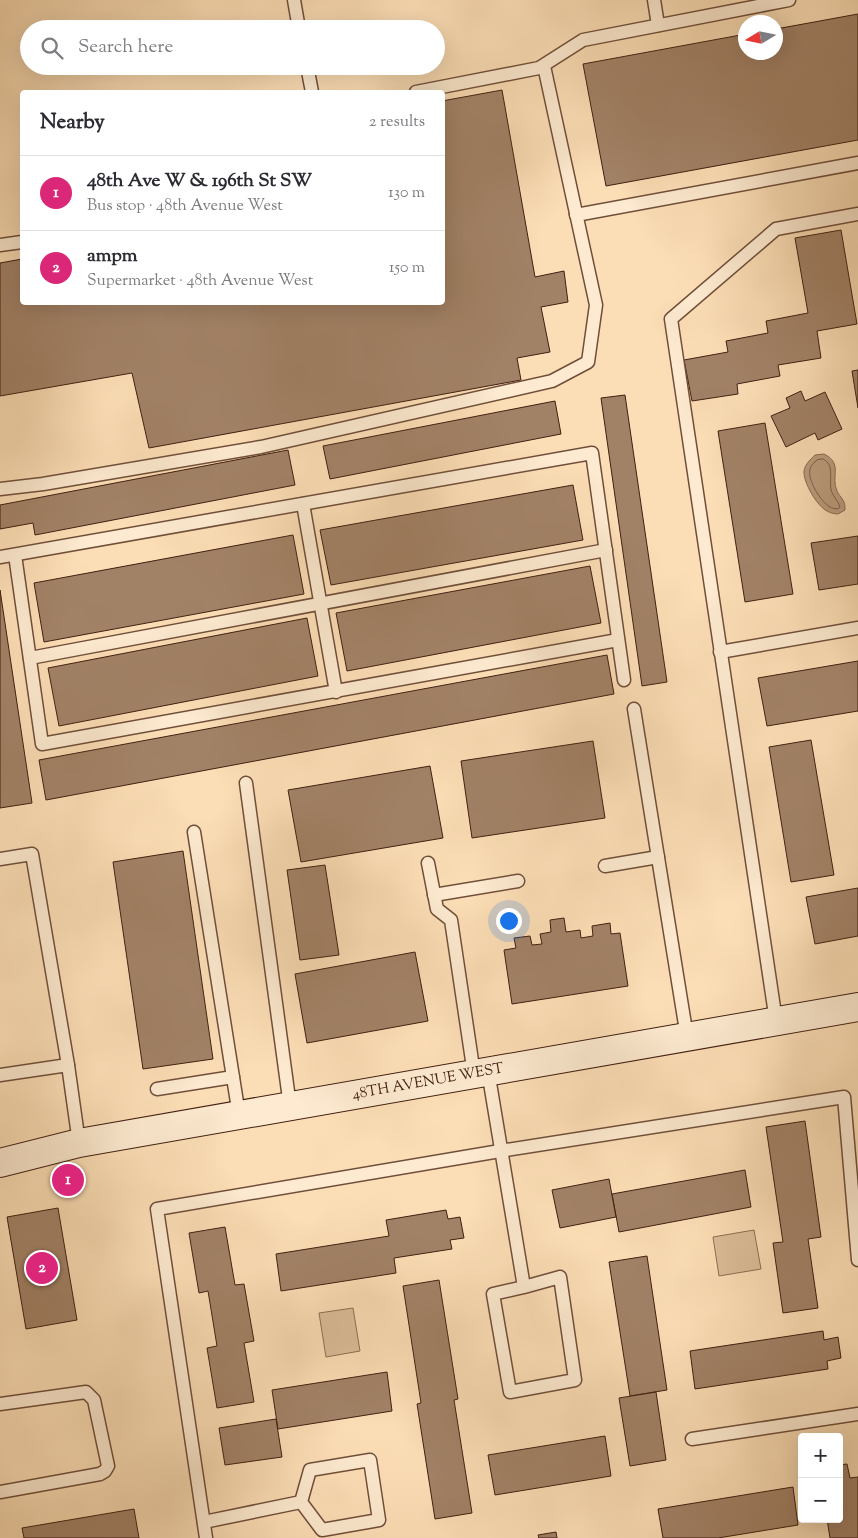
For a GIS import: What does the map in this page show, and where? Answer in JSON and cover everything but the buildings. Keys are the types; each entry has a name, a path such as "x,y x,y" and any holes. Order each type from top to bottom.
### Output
{"street":[{"name":"48TH AVENUE WEST","path":"0,1162 79,1143 858,1007"}],"lane":[{"path":"294,0 298,20"},
{"path":"654,0 658,25"},
{"path":"426,90 539,68 582,40 789,0"},
{"path":"0,489 43,484 261,447 552,381 588,362 596,305 544,66"},
{"path":"309,75 312,90"},
{"path":"576,216 858,163"},
{"path":"776,1021 671,319 776,230 858,214"},
{"path":"0,245 20,242"},
{"path":"0,558 592,453 624,680"},
{"path":"303,504 336,692"},
{"path":"30,658 606,550"},
{"path":"15,555 42,744 618,640"},
{"path":"720,652 858,628"},
{"path":"634,709 686,1037"},
{"path":"246,782 290,1106"},
{"path":"194,832 239,1115"},
{"path":"0,859 32,854 68,1065 79,1143"},
{"path":"605,866 658,857"},
{"path":"428,863 436,909 451,920 481,1073 500,1151 524,1287"},
{"path":"434,895 518,881"},
{"path":"0,1075 68,1065"},
{"path":"156,1089 233,1077"},
{"path":"206,1538 157,1209 500,1151 844,1097 858,1260"},
{"path":"560,1277 575,1380 510,1392 493,1294 524,1287 560,1277"},
{"path":"0,1404 86,1392 94,1400 108,1466 100,1474 0,1492"},
{"path":"692,1440 858,1414"},
{"path":"370,1460 379,1520 322,1530 301,1502 310,1470 370,1460"},
{"path":"204,1522 301,1502"}],"shaded area":[{"path":"754,1230 761,1269 719,1276 713,1237"},
{"path":"353,1308 360,1351 326,1357 319,1313"}],"water":[{"path":"824,454 830,457 835,465 837,492 845,504 845,510 838,514 828,512 819,504 808,487 804,476 805,468 810,460 815,455"}],"place":[{"name":"48th Ave W & 196th St SW","path":"68,1180"},
{"name":"ampm","path":"42,1268"}]}
